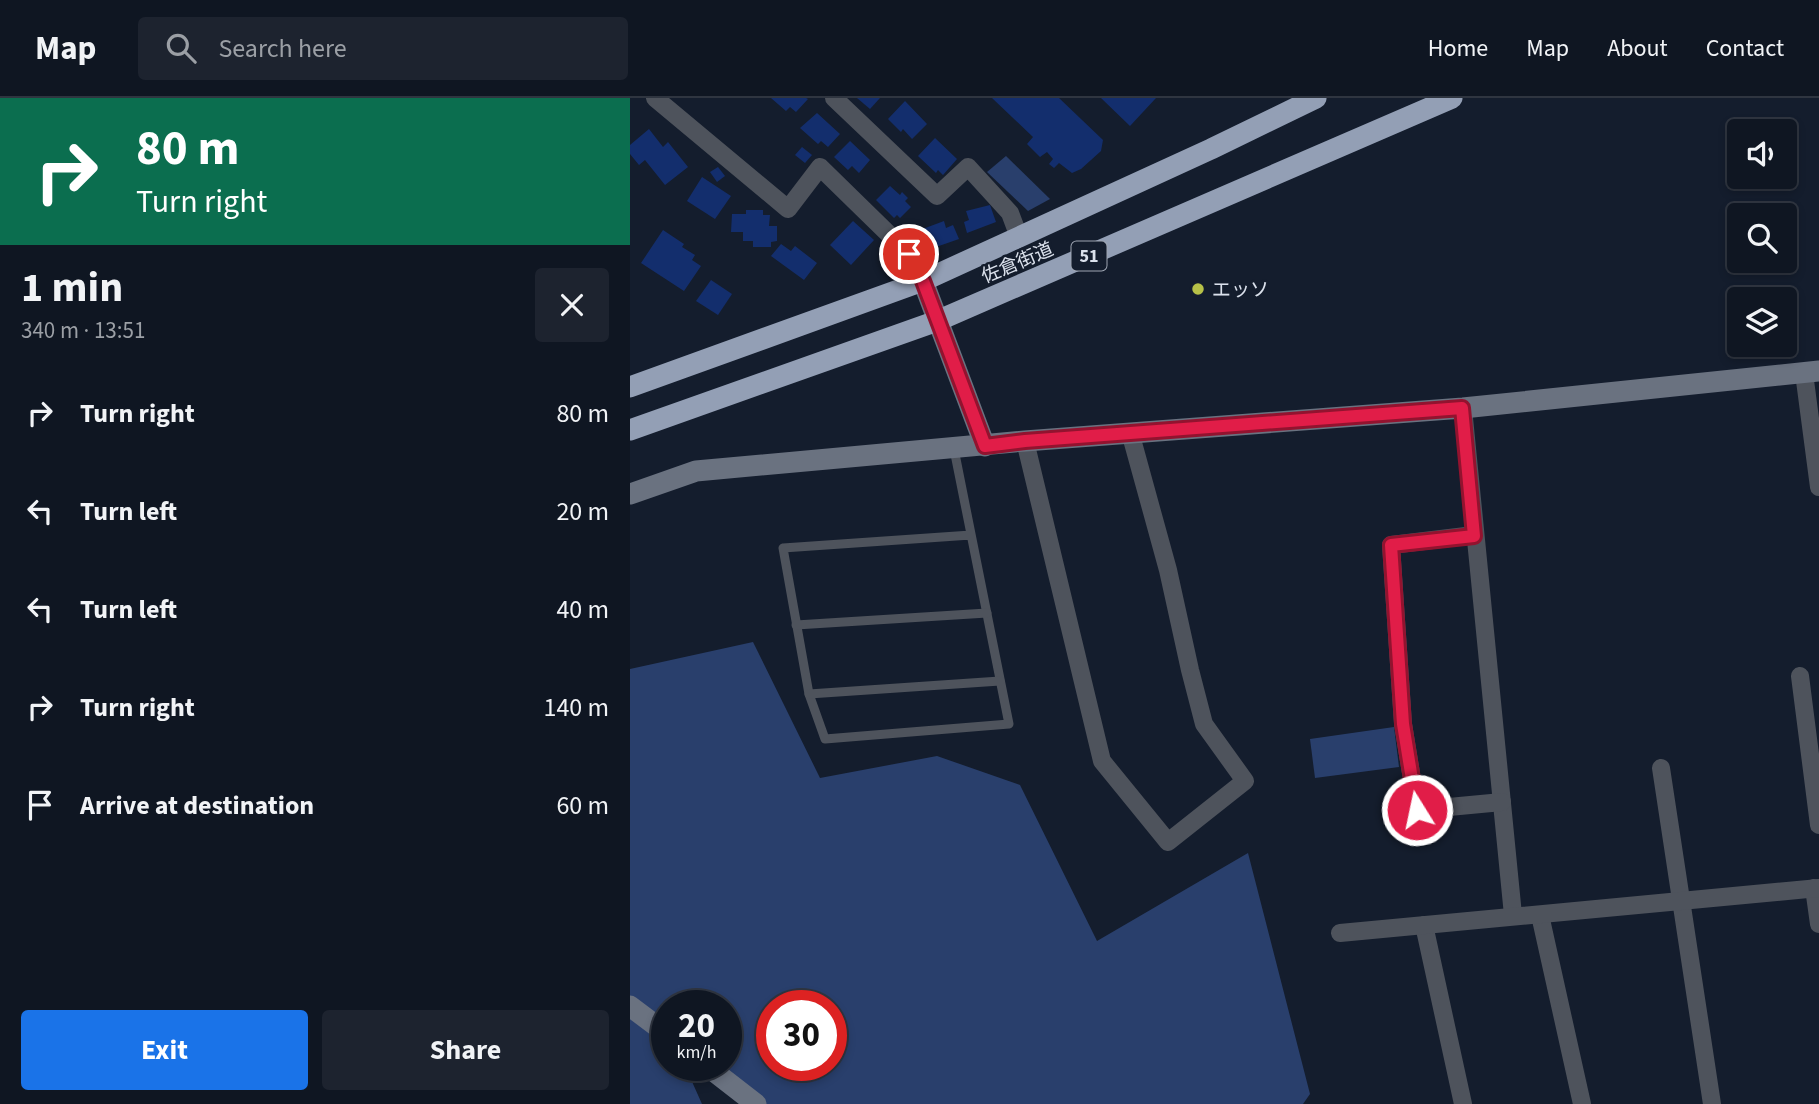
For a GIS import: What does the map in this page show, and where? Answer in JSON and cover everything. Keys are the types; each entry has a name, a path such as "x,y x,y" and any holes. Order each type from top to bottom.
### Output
{"highway":[{"name":"佐倉街道","path":"630,387 923,281 1316,98"},
{"name":"佐倉街道","path":"630,430 937,321 1452,98"}],"street":[{"path":"655,98 788,209 820,167 909,254 923,281 985,446"},
{"path":"834,98 937,196 968,167 1010,213 1019,237"},
{"path":"630,494 696,471 1130,432 1462,408 1811,372 1819,487"},
{"path":"1462,408 1513,915"},
{"path":"1025,441 1102,761 1168,842 1245,781 1205,724 1168,570 1130,432"},
{"path":"1474,536 1391,545 1403,724 1417,810 1502,802"},
{"path":"1800,676 1819,825"},
{"path":"1661,768 1712,1104"},
{"path":"1340,933 1817,888 1819,924"},
{"path":"1540,915 1582,1104"},
{"path":"1424,925 1463,1104"},
{"path":"630,1006 651,1022"},
{"path":"726,1081 756,1104"}],"lane":[{"path":"954,449 1009,724 824,738 809,694 783,548 971,535"},
{"path":"796,625 986,613"},
{"path":"809,694 1000,681"}],"shaded area":[{"path":"1006,156 1050,199 1028,211 987,172"},
{"path":"753,642 820,778 937,756 1020,785 1097,941 1248,853 1310,1094 1303,1104 752,1104 721,1081 742,1081 742,990 651,990 651,1081 692,1081 702,1104 630,1104 630,669"},
{"path":"1394,727 1399,767 1315,778 1310,739"}],"building":[{"path":"771,98 808,99 796,112 790,107 786,111"},
{"path":"857,98 880,98 870,109"},
{"path":"992,98 1059,98 1103,140 1101,151 1081,169 1072,173 1059,163 1054,168 1049,164 1053,159 1047,152 1040,157 1027,144 1033,137"},
{"path":"1101,98 1156,98 1130,126"},
{"path":"905,101 927,124 912,139 888,119"},
{"path":"817,113 840,134 828,147 821,141 818,144 800,128"},
{"path":"649,129 663,147 668,142 688,167 665,185 645,160 639,165 630,154 630,145"},
{"path":"935,138 957,159 943,175 938,170 936,173 918,156"},
{"path":"850,141 870,160 859,173 852,166 848,170 834,157"},
{"path":"802,147 812,155 805,163 795,155"},
{"path":"718,167 725,176 717,182 710,172"},
{"path":"702,177 731,196 715,219 687,201"},
{"path":"890,186 908,198 905,201 911,207 900,218 897,215 894,218 876,200"},
{"path":"990,205 996,222 967,233 964,222 969,220 966,211"},
{"path":"746,210 763,210 763,215 770,215 769,226 777,226 777,241 771,242 771,247 753,247 753,241 743,241 743,232 731,232 732,214 746,214"},
{"path":"853,221 874,240 851,265 830,245"},
{"path":"944,221 946,228 953,225 959,239 936,247 934,242 926,245 920,230"},
{"path":"663,230 684,244 682,247 695,255 692,260 701,266 684,291 641,263"},
{"path":"781,244 791,251 795,246 817,263 804,280 771,256"},
{"path":"711,280 732,294 718,315 696,301"}],"place":[{"name":"エッソ","path":"1198,289"}],"route":[{"path":"909,254 923,281 985,446 1462,408 1474,536 1391,545 1403,724 1417,810"}]}
